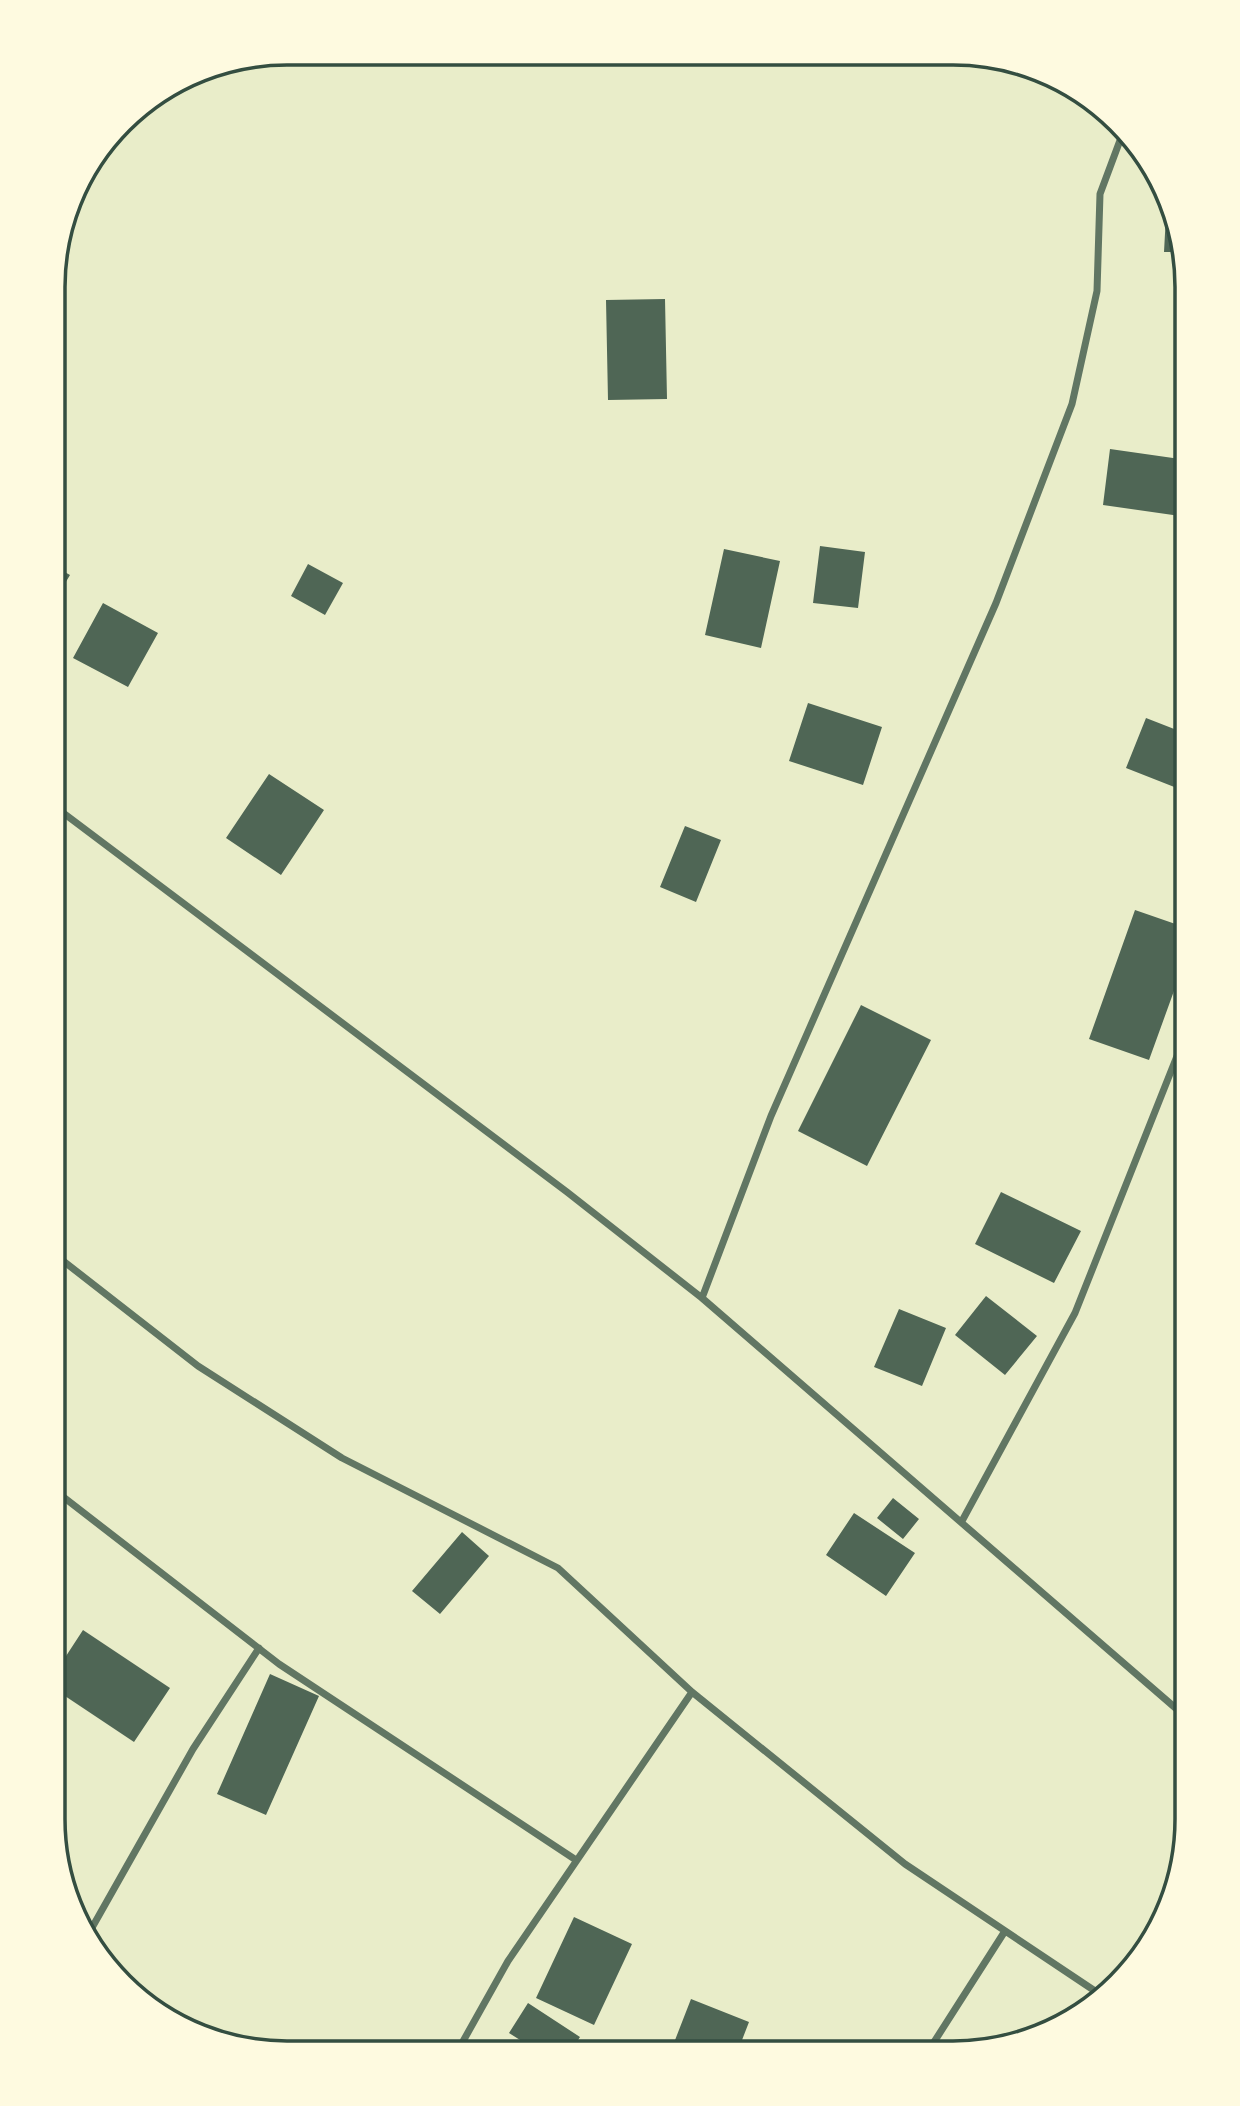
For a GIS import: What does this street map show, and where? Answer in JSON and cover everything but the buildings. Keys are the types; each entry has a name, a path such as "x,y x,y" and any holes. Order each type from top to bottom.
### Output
{"street":[{"path":"702,1298 771,1116 996,603 1072,404 1097,291 1100,194 1120,141"},
{"path":"65,814 567,1192 702,1298 1175,1707"},
{"path":"962,1521 1075,1313 1175,1061"},
{"path":"65,1262 198,1366 342,1458 558,1568 692,1692 905,1864 1094,1990"},
{"path":"65,1498 258,1648 576,1860"},
{"path":"93,1926 193,1749 258,1648"},
{"path":"463,2041 508,1961 692,1692"},
{"path":"936,2041 1005,1931"}]}
